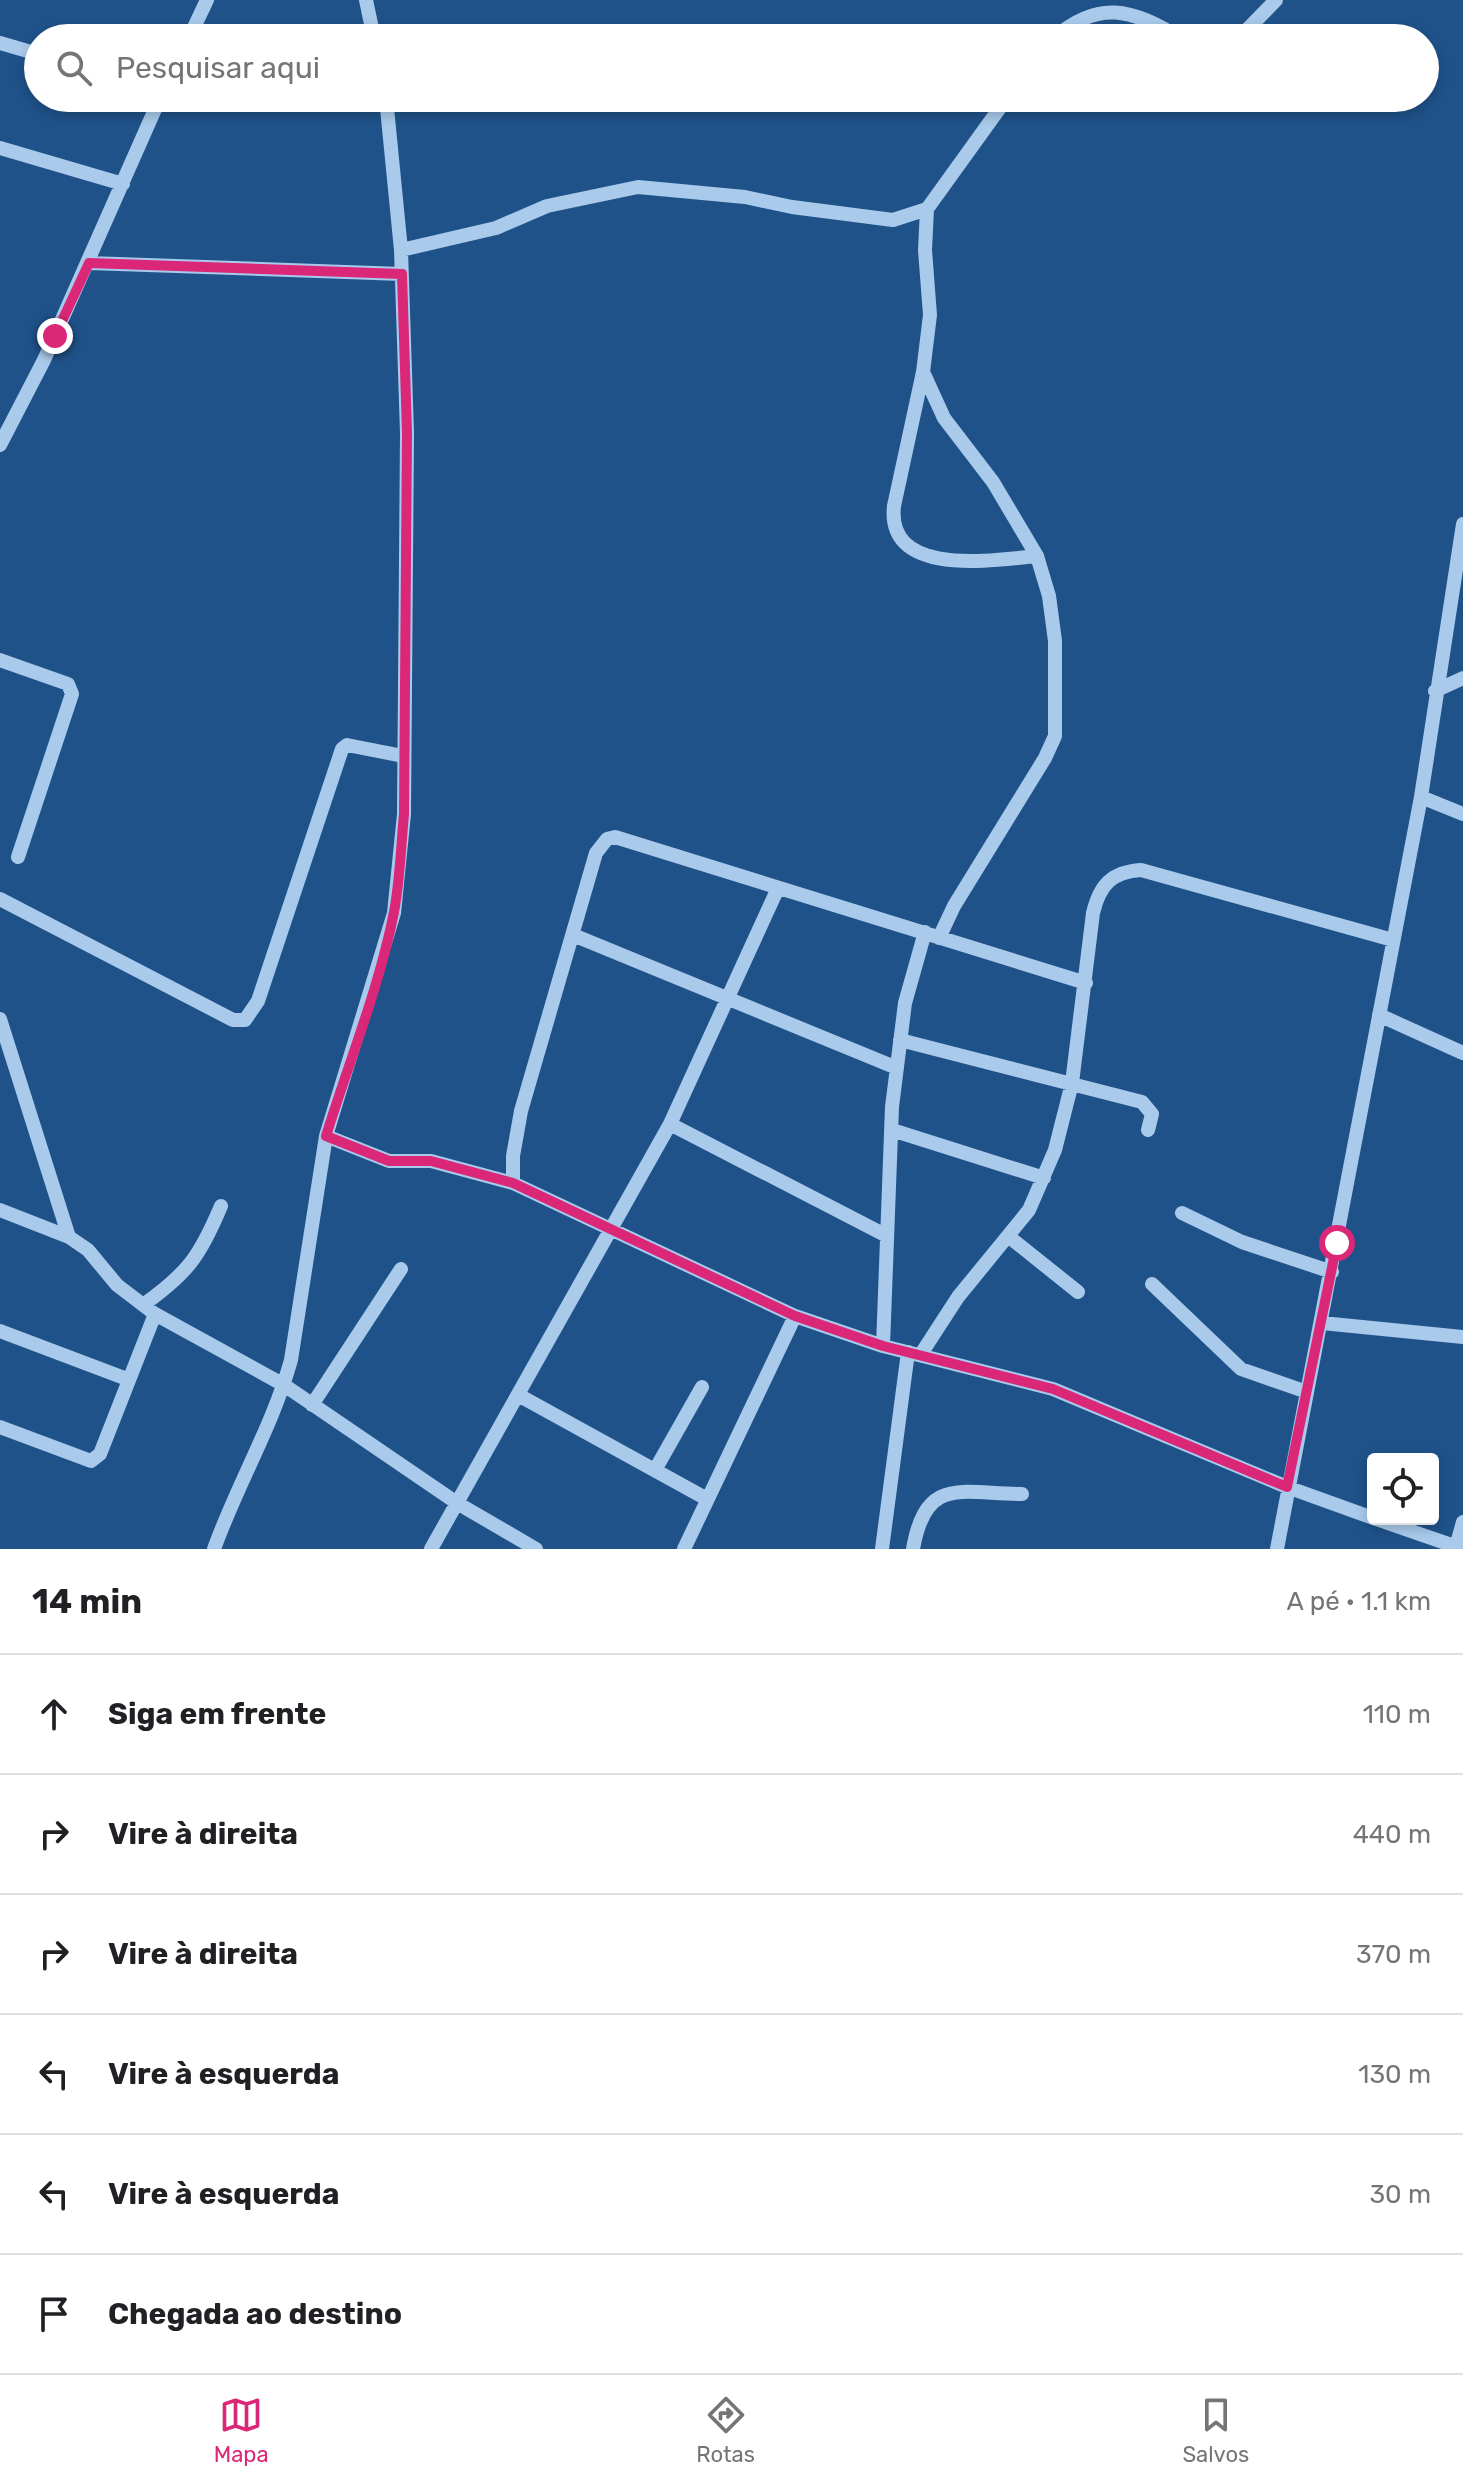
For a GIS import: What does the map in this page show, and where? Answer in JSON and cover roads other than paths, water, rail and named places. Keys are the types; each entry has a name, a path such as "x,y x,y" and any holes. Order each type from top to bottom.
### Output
{"street":[{"path":"196,24 207,0"},
{"path":"366,0 371,24"},
{"path":"1253,24 1276,0"},
{"path":"1068,24 1081,11 1102,3 1131,8 1157,24"},
{"path":"0,43 24,50"},
{"path":"0,445 89,263 154,112"},
{"path":"214,1549 235,1490 284,1385 297,1329 326,1136 394,913 404,814 407,433 401,250 387,112"},
{"path":"997,112 927,209 925,250 930,315 923,372 892,523 897,534 928,557 973,563 1037,556"},
{"path":"0,148 123,184"},
{"path":"401,250 496,228 547,206 638,187 745,197 792,207 893,220 927,209"},
{"path":"89,263 402,274"},
{"path":"883,1346 892,1130 905,1003 932,935 1055,736 1055,641 1049,596 1037,556 993,482 944,418 923,372"},
{"path":"1277,1549 1421,797 1463,524"},
{"path":"0,660 68,684 72,694 18,857"},
{"path":"1435,691 1463,678"},
{"path":"0,899 233,1020 245,1020 258,1001 342,749 347,745 357,745 403,756"},
{"path":"1421,797 1463,814"},
{"path":"513,1183 513,1156 521,1111 596,853 607,839 615,837 1086,983"},
{"path":"882,1549 914,1353 1029,1210 1055,1150 1072,1083 1098,893 1121,871 1141,870 1393,940"},
{"path":"431,1549 520,1396 670,1124 730,999 778,888"},
{"path":"573,935 897,1068"},
{"path":"1379,1015 1460,1047"},
{"path":"0,1019 69,1237"},
{"path":"900,1040 1142,1102 1152,1114 1148,1130"},
{"path":"670,1124 887,1236"},
{"path":"892,1130 1044,1178"},
{"path":"326,1136 389,1161 431,1161 513,1183 795,1316 883,1346 1053,1389 1287,1487 1367,1515"},
{"path":"143,1305 195,1260 221,1206"},
{"path":"0,1210 69,1237 88,1250 117,1285 155,1314 284,1385 457,1503 536,1549"},
{"path":"1182,1213 1242,1242 1332,1272"},
{"path":"1008,1236 1078,1292"},
{"path":"312,1405 401,1269"},
{"path":"1152,1284 1241,1369 1307,1392"},
{"path":"0,1427 91,1461 100,1454 155,1314"},
{"path":"684,1549 795,1316"},
{"path":"1322,1323 1463,1337"},
{"path":"0,1331 127,1379"},
{"path":"655,1470 702,1387"},
{"path":"520,1396 707,1499"},
{"path":"913,1549 920,1517 928,1504 941,1494 1022,1494"},
{"path":"1394,1525 1455,1548 1463,1522"}]}
